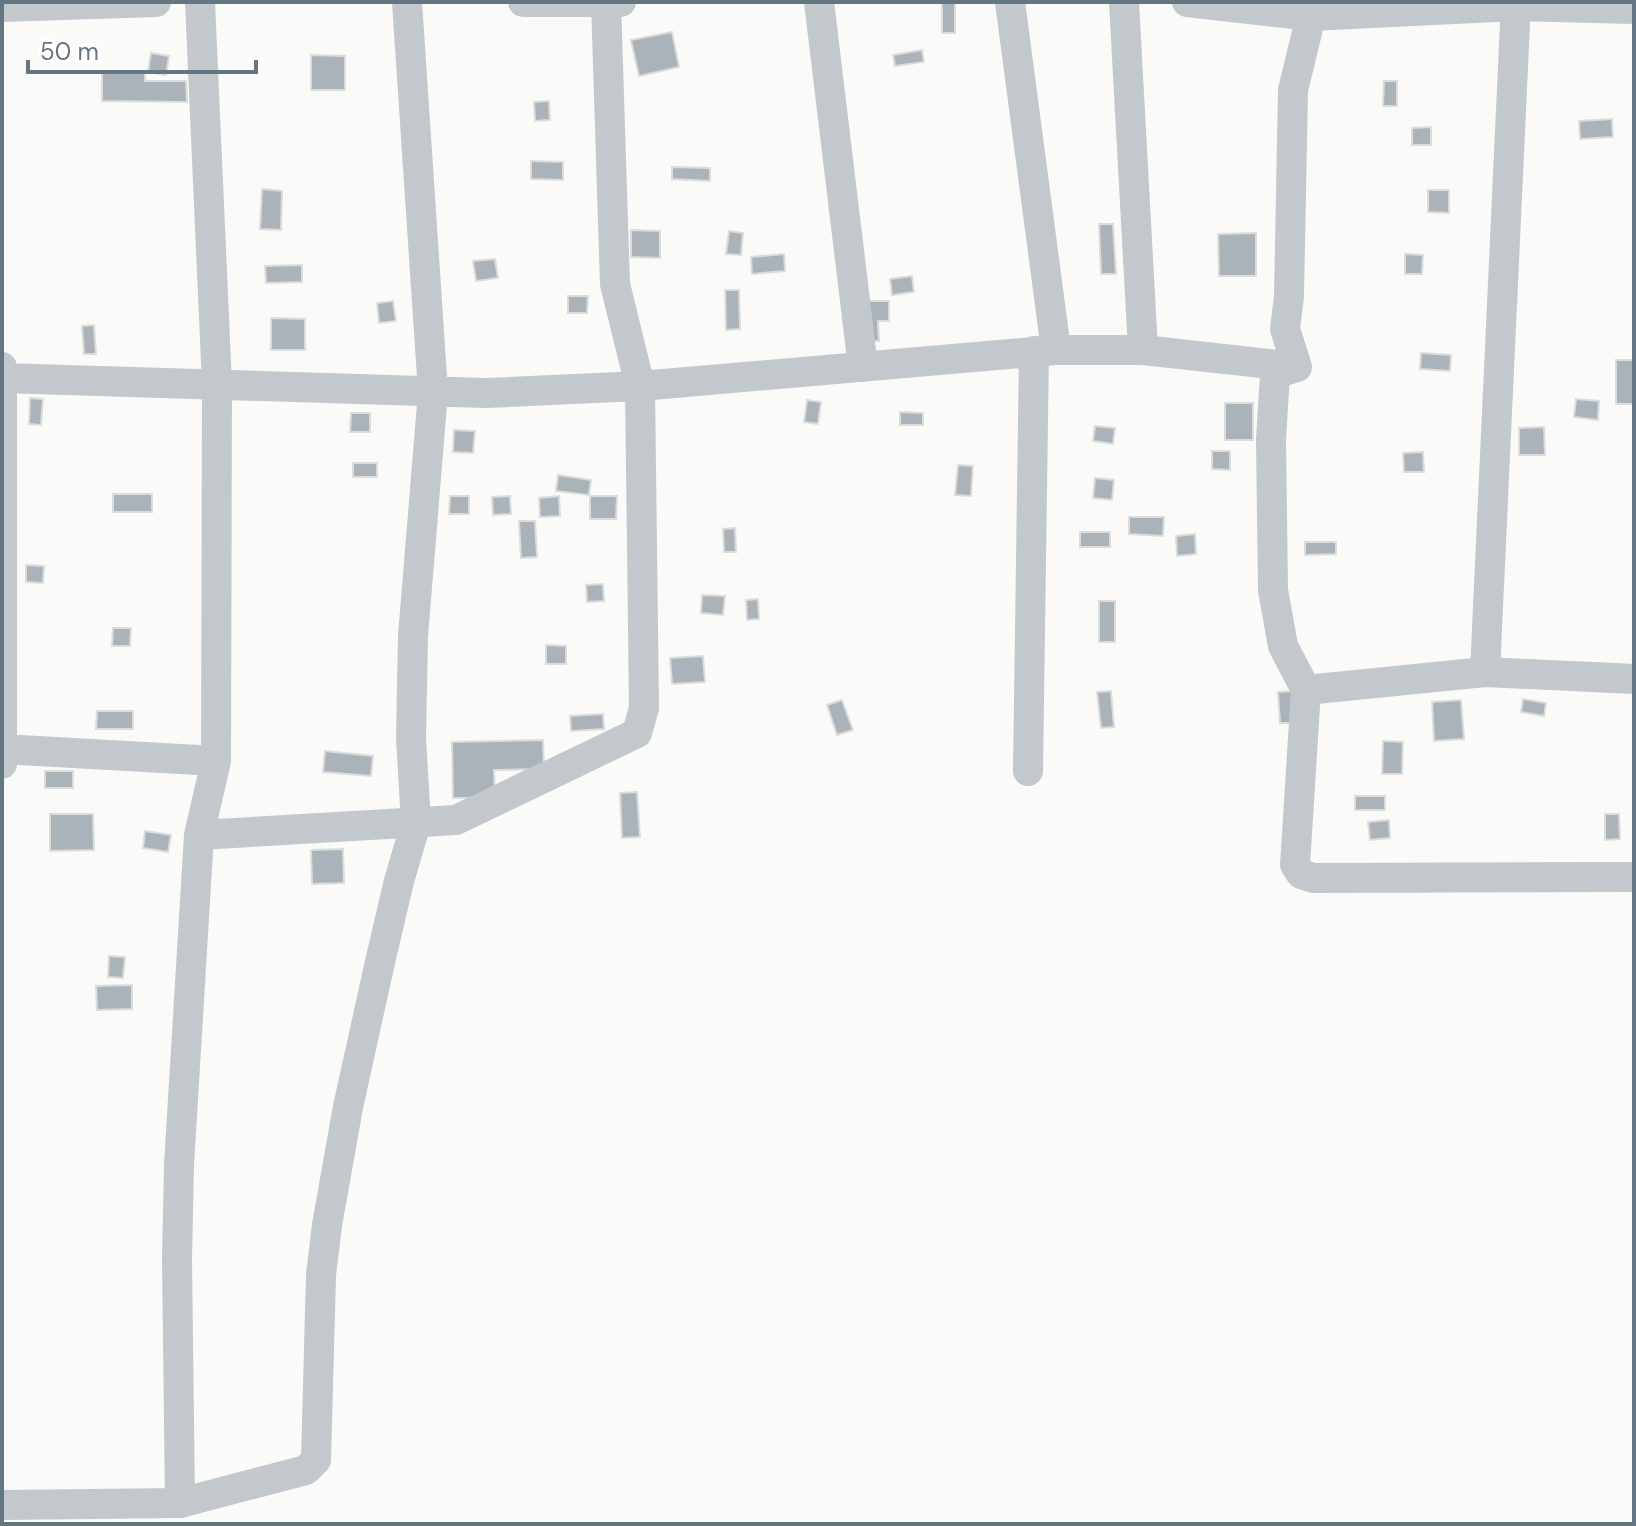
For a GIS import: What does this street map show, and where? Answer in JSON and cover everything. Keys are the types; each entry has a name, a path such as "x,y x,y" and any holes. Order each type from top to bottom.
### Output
{"street":[{"path":"2,7 156,2"},
{"path":"180,1503 177,1227 199,835 216,761 217,385 200,2"},
{"path":"2,1505 180,1503 306,1470 316,1460 321,1275 327,1225 348,1107 380,962 416,823 411,738 413,636 433,392 407,2"},
{"path":"523,2 621,2"},
{"path":"199,835 456,820 637,733 644,708 640,386 615,284 606,2"},
{"path":"819,2 863,367"},
{"path":"1010,2 1045,350 1028,771"},
{"path":"1124,2 1143,350"},
{"path":"1187,2 1310,9 1516,4 1634,9"},
{"path":"1485,672 1516,4"},
{"path":"1297,367 1285,329 1289,296 1293,90 1310,9"},
{"path":"2,378 486,393 640,386 1045,350 1143,350 1297,367"},
{"path":"2,367 2,764"},
{"path":"1297,367 1275,374 1271,440 1273,590 1283,646 1306,690 1295,865 1301,874 1313,878 1634,877"},
{"path":"1306,690 1485,672 1634,679"},
{"path":"2,749 216,761"}],"building":[{"path":"942,2 955,2 955,33 942,33"},
{"path":"672,32 679,67 639,76 631,40"},
{"path":"922,50 924,62 895,66 893,55"},
{"path":"151,53 169,56 166,75 148,72"},
{"path":"311,55 345,56 345,90 311,90"},
{"path":"102,71 145,71 145,81 186,81 187,102 102,101"},
{"path":"1384,81 1397,81 1397,106 1383,106"},
{"path":"549,101 550,120 535,121 534,102"},
{"path":"1612,119 1613,137 1580,139 1579,121"},
{"path":"1431,127 1431,145 1412,145 1412,128"},
{"path":"531,161 563,162 563,180 531,179"},
{"path":"672,167 710,168 710,181 672,179"},
{"path":"262,189 282,191 281,230 260,229"},
{"path":"1428,190 1449,190 1449,213 1428,212"},
{"path":"1099,224 1113,224 1116,274 1101,274"},
{"path":"631,230 660,231 660,258 631,257"},
{"path":"729,231 743,233 741,255 726,254"},
{"path":"1256,233 1256,276 1219,276 1218,234"},
{"path":"784,254 785,271 752,274 751,257"},
{"path":"1405,254 1423,255 1422,274 1405,274"},
{"path":"495,259 498,278 476,281 473,261"},
{"path":"302,265 302,282 266,283 265,266"},
{"path":"912,276 914,292 892,295 890,279"},
{"path":"725,290 739,290 740,329 726,330"},
{"path":"568,296 588,296 587,313 568,313"},
{"path":"393,301 396,321 379,323 377,303"},
{"path":"861,301 889,301 889,321 878,321 879,341 861,341"},
{"path":"271,318 305,319 305,350 271,350"},
{"path":"94,325 96,354 84,354 82,326"},
{"path":"1421,353 1451,355 1450,371 1420,369"},
{"path":"1616,360 1634,360 1633,404 1616,404"},
{"path":"30,398 43,399 41,425 29,424"},
{"path":"1576,399 1599,401 1598,420 1574,417"},
{"path":"807,400 821,402 818,424 804,422"},
{"path":"1225,403 1253,403 1253,440 1225,440"},
{"path":"900,412 923,413 923,425 900,425"},
{"path":"351,413 370,413 370,432 350,432"},
{"path":"1095,426 1115,428 1113,444 1093,441"},
{"path":"1544,427 1545,455 1519,455 1519,428"},
{"path":"454,430 475,431 473,453 453,452"},
{"path":"1212,451 1230,451 1230,470 1212,469"},
{"path":"1423,452 1424,472 1404,472 1403,453"},
{"path":"353,463 377,463 377,477 353,477"},
{"path":"958,465 973,466 971,496 955,495"},
{"path":"558,475 591,480 589,495 556,491"},
{"path":"1095,478 1114,480 1112,500 1093,498"},
{"path":"113,494 152,494 152,512 113,512"},
{"path":"450,496 469,496 469,514 449,514"},
{"path":"510,496 511,514 493,515 492,497"},
{"path":"559,496 560,516 540,517 539,498"},
{"path":"590,496 617,496 616,519 590,519"},
{"path":"1129,517 1164,517 1163,536 1129,534"},
{"path":"519,521 535,521 537,557 521,558"},
{"path":"735,528 736,552 724,552 723,529"},
{"path":"1080,532 1110,532 1110,547 1080,547"},
{"path":"1195,534 1196,554 1177,556 1176,536"},
{"path":"1305,542 1336,542 1336,554 1305,555"},
{"path":"26,565 44,566 43,583 26,582"},
{"path":"603,584 604,601 587,602 586,585"},
{"path":"702,595 725,596 723,615 701,613"},
{"path":"758,599 759,619 747,620 746,600"},
{"path":"1099,601 1115,601 1115,642 1099,642"},
{"path":"113,628 131,628 130,646 112,646"},
{"path":"546,645 566,646 566,664 546,664"},
{"path":"703,656 705,682 672,684 670,658"},
{"path":"1111,691 1114,727 1101,728 1097,692"},
{"path":"1297,691 1299,723 1280,723 1278,692"},
{"path":"1523,699 1546,703 1544,716 1521,712"},
{"path":"842,700 853,730 837,735 827,705"},
{"path":"1461,700 1464,739 1434,741 1432,702"},
{"path":"97,711 133,711 133,729 96,729"},
{"path":"603,714 604,729 571,731 570,716"},
{"path":"543,740 544,769 494,770 495,798 453,798 452,742"},
{"path":"1383,741 1403,742 1402,774 1382,774"},
{"path":"325,751 373,756 371,776 323,772"},
{"path":"45,771 73,771 73,788 45,788"},
{"path":"637,792 640,837 622,838 620,793"},
{"path":"1355,796 1385,796 1385,810 1355,810"},
{"path":"50,814 93,814 94,850 50,851"},
{"path":"1605,814 1619,814 1620,839 1605,840"},
{"path":"1389,820 1390,838 1370,840 1368,822"},
{"path":"145,831 171,835 168,852 143,848"},
{"path":"343,849 344,883 312,884 311,850"},
{"path":"109,956 125,957 123,978 108,977"},
{"path":"132,985 132,1009 97,1010 96,986"}]}
